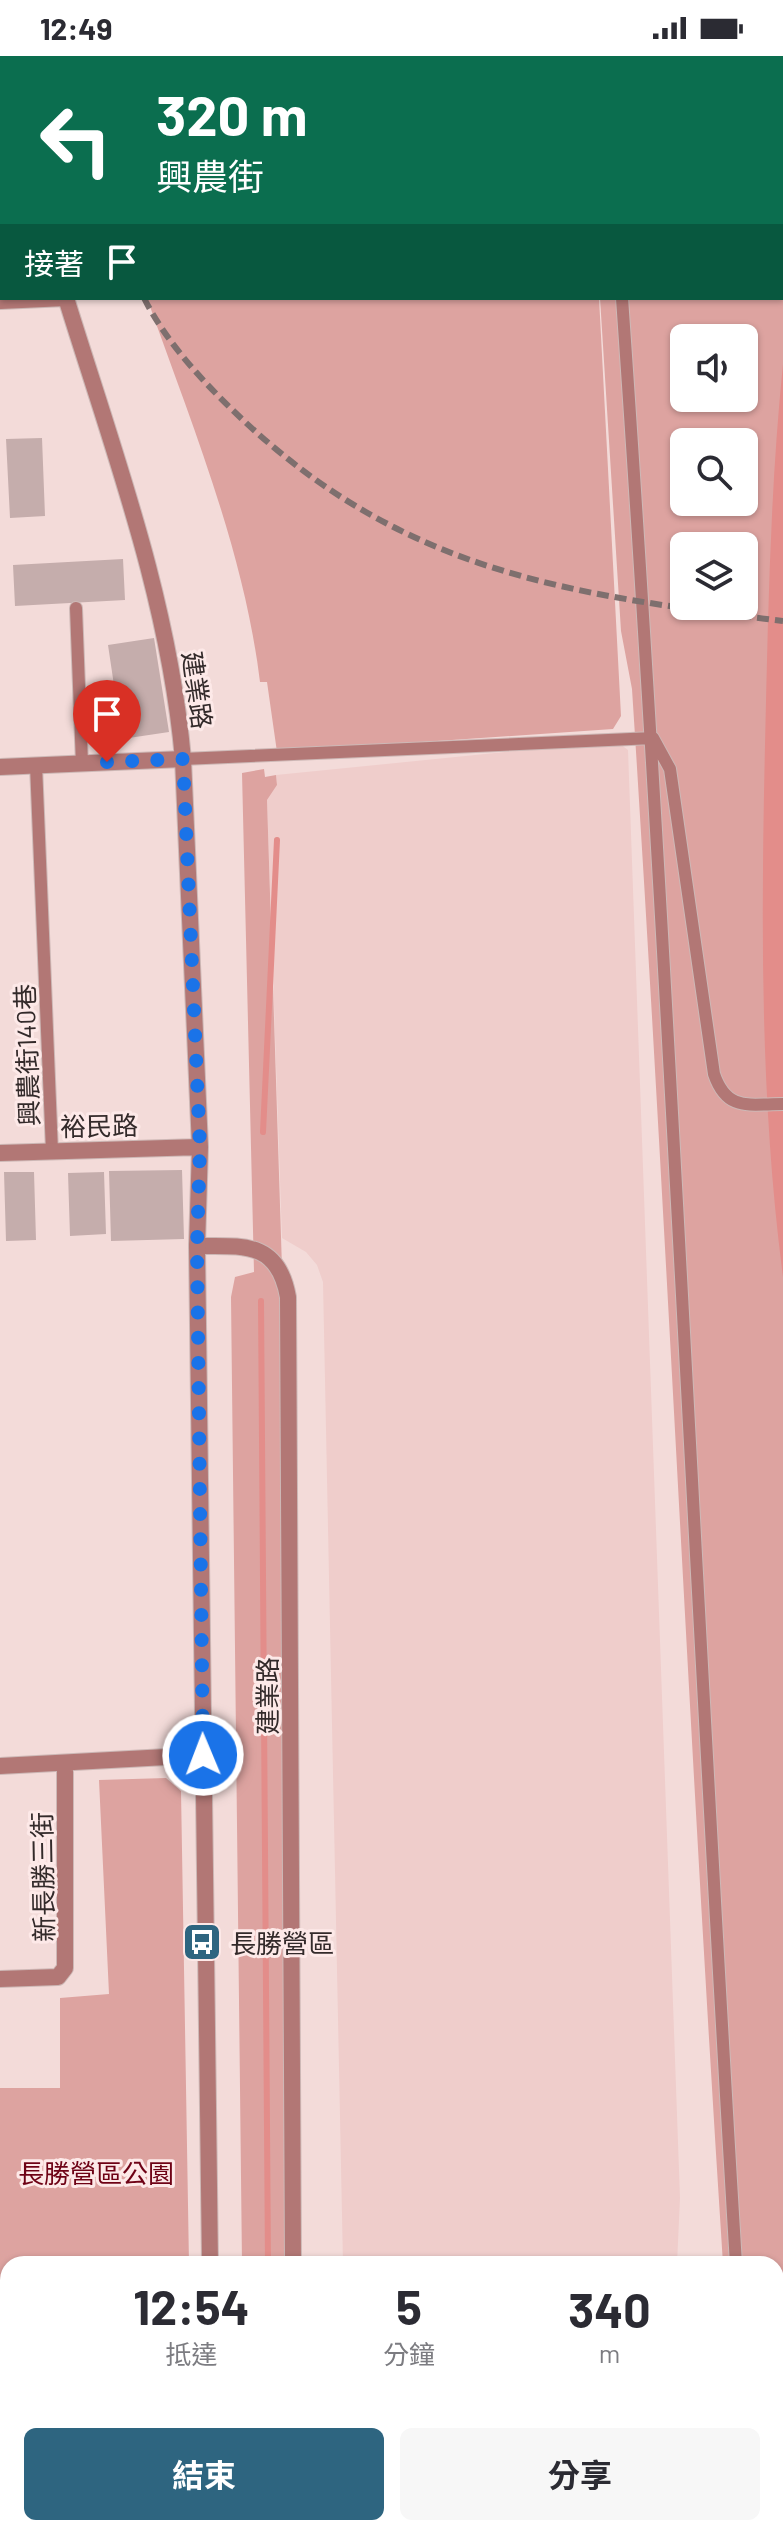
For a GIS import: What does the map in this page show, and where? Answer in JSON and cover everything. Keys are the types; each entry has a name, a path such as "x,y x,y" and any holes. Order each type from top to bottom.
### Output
{"street":[{"path":"0,301 22,300"},
{"name":"建業路","path":"67,300 158,594 178,708 183,759 200,1147 197,1246 210,2256"},
{"path":"0,767 183,759"},
{"name":"裕民路","path":"0,1153 200,1147"},
{"name":"建業路","path":"197,1246 255,1249 284,1274 288,1297 293,2256"},
{"path":"0,1766 203,1755"},
{"name":"新長勝三街","path":"0,1979 58,1977 65,1968 65,1763"}],"lane":[{"path":"622,300 653,738 701,1685 736,2256"},
{"path":"76,608 82,764"},
{"path":"183,759 653,738"},
{"path":"653,738 670,769 714,1074 725,1097 736,1103 783,1104"},
{"name":"興農街140巷","path":"36,765 52,1151"}],"shaded area":[{"path":"783,364 783,1277 770,1145 763,945 769,602 775,459"},
{"path":"616,741 628,750 680,2198 677,2256 343,2256 323,1282 317,1265 306,1252 282,1238 267,800 277,785 276,775"}],"green space":[{"path":"148,300 599,300 621,716 613,729 277,752 267,682 260,682 242,584 198,440"},
{"path":"600,300 783,300 783,2256 723,2256 632,689 621,631"},
{"path":"264,769 265,777 276,775 277,785 267,800 283,1299 291,2256 242,2256 231,1297 235,1277 254,1272 242,773"},
{"name":"長勝營區公園","path":"166,1778 181,1791 189,2256 0,2256 0,2088 60,2088 60,1998 109,1994 99,1780"}],"building":[{"path":"42,438 45,516 10,518 6,439"},
{"path":"123,559 125,600 15,606 13,565"},
{"path":"154,638 169,732 122,739 108,645"},
{"path":"182,1170 184,1239 111,1241 109,1171"},
{"path":"4,1172 34,1172 36,1240 6,1241"},
{"path":"104,1172 106,1234 70,1236 68,1173"}],"waterway":[{"path":"263,1132 277,840"},
{"path":"261,1301 268,2256"}],"railway":[{"path":"145,300 176,348 229,407 304,471 366,512 430,544 495,568 562,586 632,600 783,621"}],"place":[{"name":"長勝營區","path":"202,1942"}],"route":[{"path":"107,762 183,759 200,1147 197,1246 203,1755"}]}
